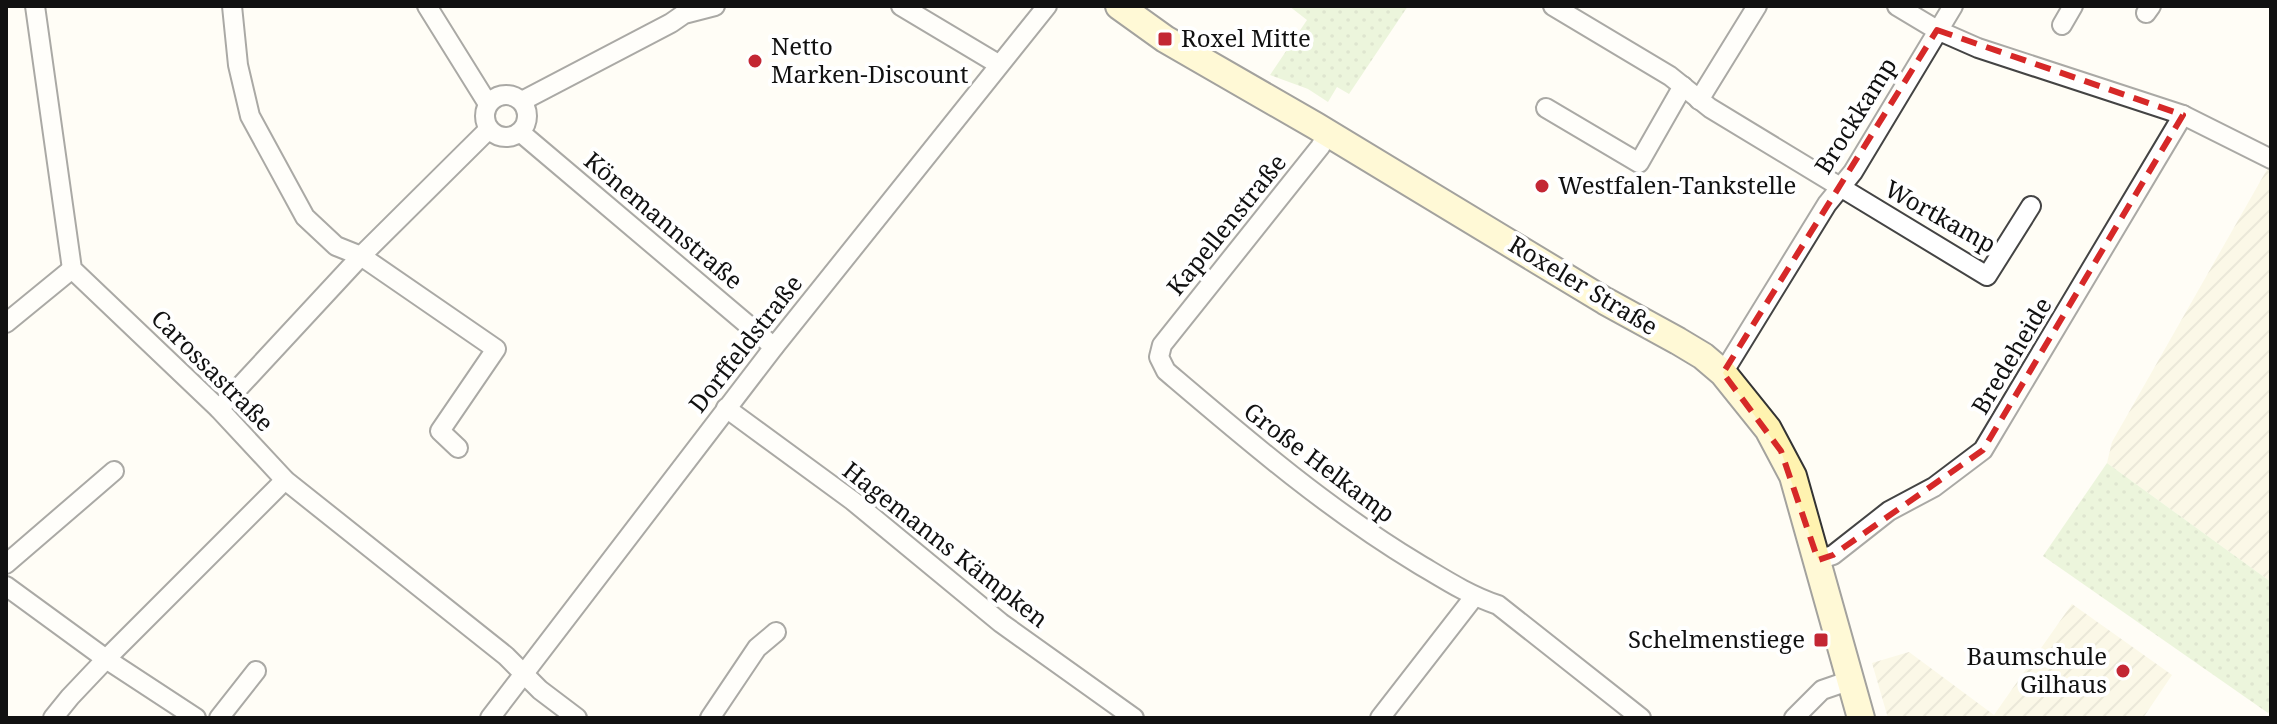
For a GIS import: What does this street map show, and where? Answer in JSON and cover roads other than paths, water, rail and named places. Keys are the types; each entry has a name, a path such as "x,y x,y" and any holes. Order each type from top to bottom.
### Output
{"main road":[{"name":"Roxeler Straße","path":"1119,6 1165,39 1605,301 1690,348 1723,373 1754,409 1781,451 1802,502 1851,680 1858,717"}],"street":[{"path":"6,323 72,269 35,6"},
{"path":"232,6 238,65 250,116 305,217 336,246 361,256 496,349 440,431 458,448"},
{"path":"427,6 488,104"},
{"path":"522,101 527,118 520,132 504,137 489,129 485,116 488,104 499,96 506,95 522,101 671,23 681,10 715,6"},
{"path":"901,6 998,64"},
{"name":"Dorffeldstraße","path":"490,718 726,408 1047,6"},
{"path":"1553,6 1670,76 1699,100 1841,188"},
{"path":"1699,100 1757,6"},
{"path":"1897,6 1937,30 1978,48 2183,115 2271,159"},
{"name":"Brockkamp","path":"1723,373 1827,204 1853,172 1953,6"},
{"path":"2062,25 2073,6"},
{"path":"1546,108 1639,163 1683,86"},
{"name":"Bredeheide","path":"1818,560 1833,555 1889,511 1934,487 1983,450 2183,115"},
{"path":"219,409 361,256 489,129"},
{"name":"Könemannstraße","path":"520,132 774,347"},
{"name":"Kapellenstraße","path":"1162,345 1328,134"},
{"name":"Wortkamp","path":"1841,188 1987,276 2031,206"},
{"name":"Carossastraße","path":"72,269 219,409 285,480 506,656 577,718"},
{"name":"Große Helkamp","path":"1162,345 1159,357 1166,371 1256,447 1375,536 1474,597 1498,605 1641,718"},
{"name":"Hagemanns Kämpken","path":"726,408 863,509 1001,623 1134,718"},
{"path":"6,564 114,471"},
{"path":"53,718 106,659 285,480"},
{"path":"6,586 106,659 196,718"},
{"path":"1380,718 1474,597"},
{"path":"710,718 757,648 776,632"},
{"path":"219,718 256,671"},
{"path":"1794,718 1822,690 1851,680"}],"place":[{"name":"Roxel Mitte","path":"1165,39"},
{"name":"Netto Marken-Discount","path":"755,61"},
{"name":"Westfalen-Tankstelle","path":"1542,186"},
{"name":"Schelmenstiege","path":"1821,640"},
{"name":"Baumschule Gilhaus","path":"2123,671"}]}
